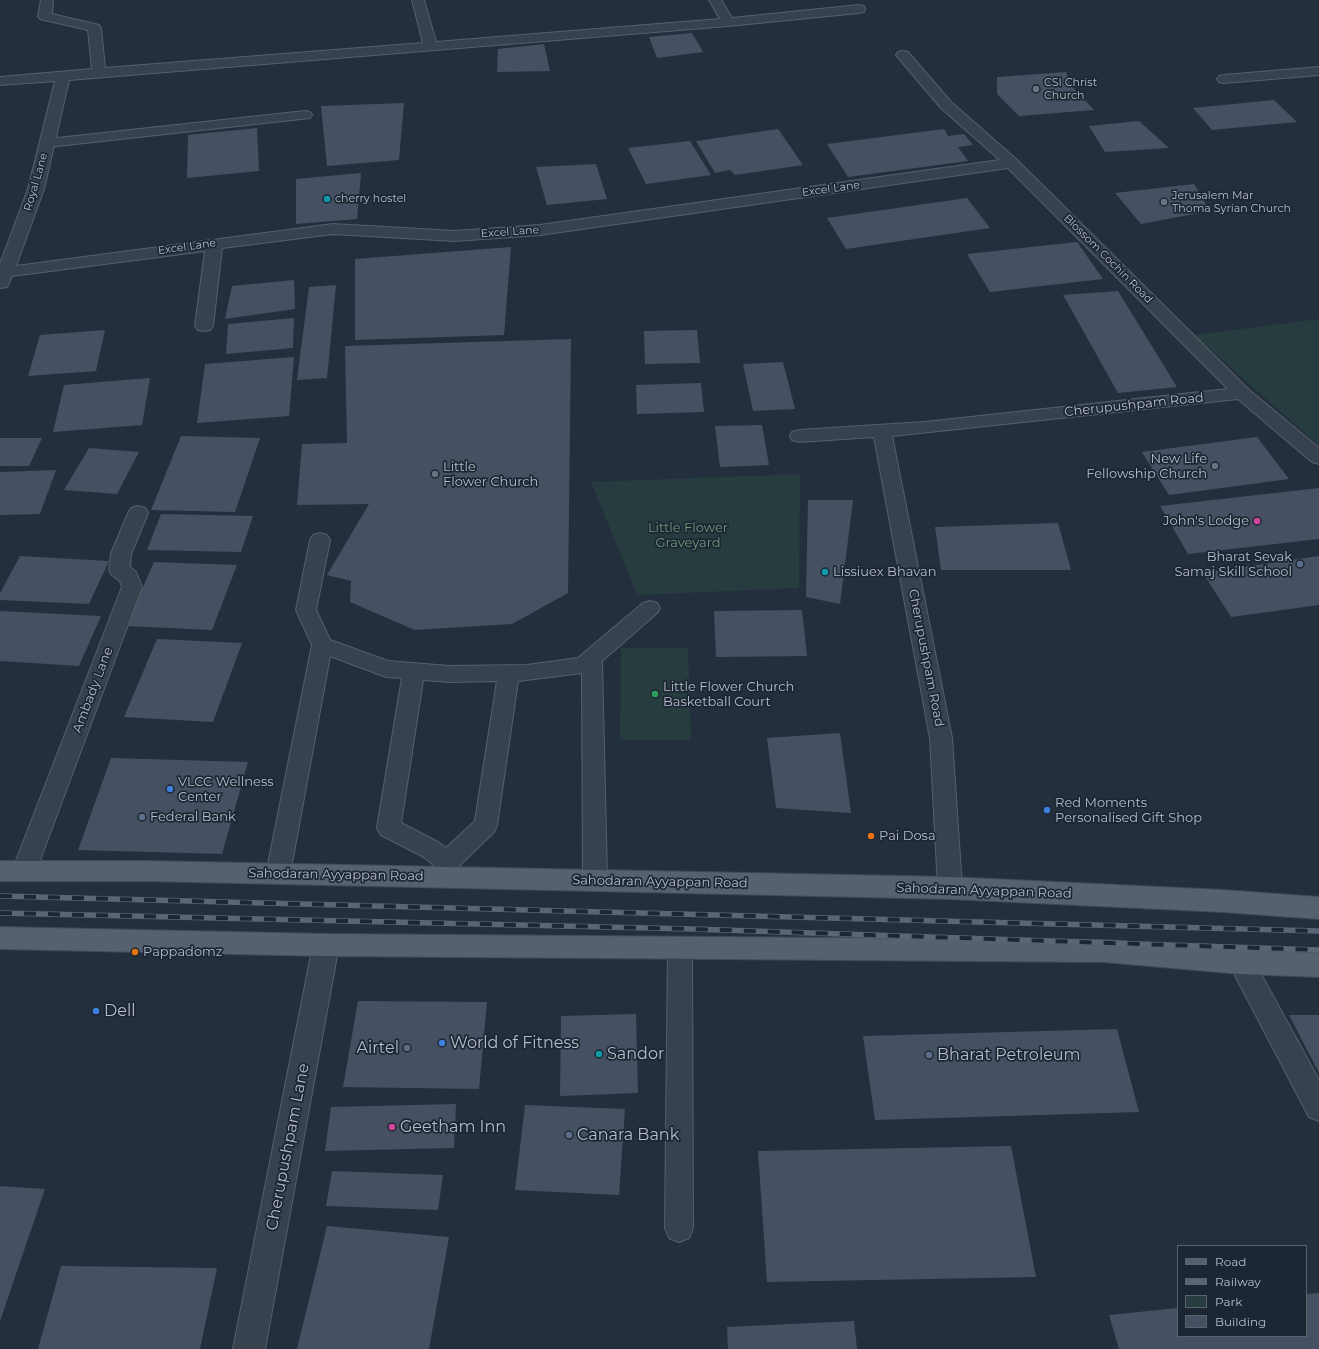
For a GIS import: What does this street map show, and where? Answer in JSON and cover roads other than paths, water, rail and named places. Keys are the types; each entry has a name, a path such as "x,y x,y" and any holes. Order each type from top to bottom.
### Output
{"main road":[{"name":"Sahodaran Ayyappan Road","path":"0,870 278,874 445,870 595,880 950,888 1223,901 1319,908"},
{"path":"0,938 326,945 1104,951 1241,962 1319,965"}],"street":[{"path":"46,0 45,16 94,28 99,73"},
{"path":"418,0 431,46"},
{"path":"715,0 728,22"},
{"path":"0,81 728,22 859,9 852,0"},
{"name":"Blossom Cochin Road","path":"903,55 946,105 1012,163 1242,393 1319,458"},
{"name":"Royal Lane","path":"3,278 36,189 64,76"},
{"name":"Excel Lane","path":"3,278 214,244 333,229 455,236 540,230 1012,163"},
{"path":"204,326 214,244"},
{"name":"Cherupushpam Road","path":"799,436 925,428 1242,393"},
{"name":"Cherupushpam Road","path":"882,431 941,738 950,888"},
{"name":"Ambady Lane","path":"24,871 132,587 129,577 118,570 121,554 138,513"},
{"name":"Cherupushpam Lane","path":"249,1349 326,945"},
{"path":"1241,962 1319,1108"}],"lane":[{"path":"1224,79 1319,72"},
{"path":"48,142 305,115"},
{"path":"278,874 322,645 306,610 320,540"},
{"path":"322,645 386,669 449,674 527,674 584,665 650,608"},
{"path":"592,659 595,880"},
{"path":"414,671 389,828 430,849 445,870 486,825 509,674"},
{"path":"679,1228 680,948"}],"railway":[{"path":"0,896 1319,931"},
{"path":"0,913 692,929 1319,950"}],"place":[{"name":"CSI Christ Church","path":"1036,89"},
{"name":"cherry hostel","path":"327,199"},
{"name":"Jerusalem Mar Thoma Syrian Church","path":"1164,202"},
{"name":"New Life Fellowship Church","path":"1215,466"},
{"name":"Little Flower Church","path":"435,474"},
{"name":"John's Lodge","path":"1257,521"},
{"name":"Bharat Sevak Samaj Skill School","path":"1300,564"},
{"name":"Lissiuex Bhavan","path":"825,572"},
{"name":"Little Flower Church Basketball Court","path":"655,694"},
{"name":"VLCC Wellness Center","path":"170,789"},
{"name":"Red Moments Personalised Gift Shop","path":"1047,810"},
{"name":"Federal Bank","path":"142,817"},
{"name":"Pai Dosa","path":"871,836"},
{"name":"Pappadomz","path":"135,952"},
{"name":"Dell","path":"96,1011"},
{"name":"World of Fitness","path":"442,1043"},
{"name":"Airtel","path":"407,1048"},
{"name":"Sandor","path":"599,1054"},
{"name":"Bharat Petroleum","path":"929,1055"},
{"name":"Geetham Inn","path":"392,1127"},
{"name":"Canara Bank","path":"569,1135"}],"park label":[{"name":"Little Flower Graveyard","path":"688,536"}]}
